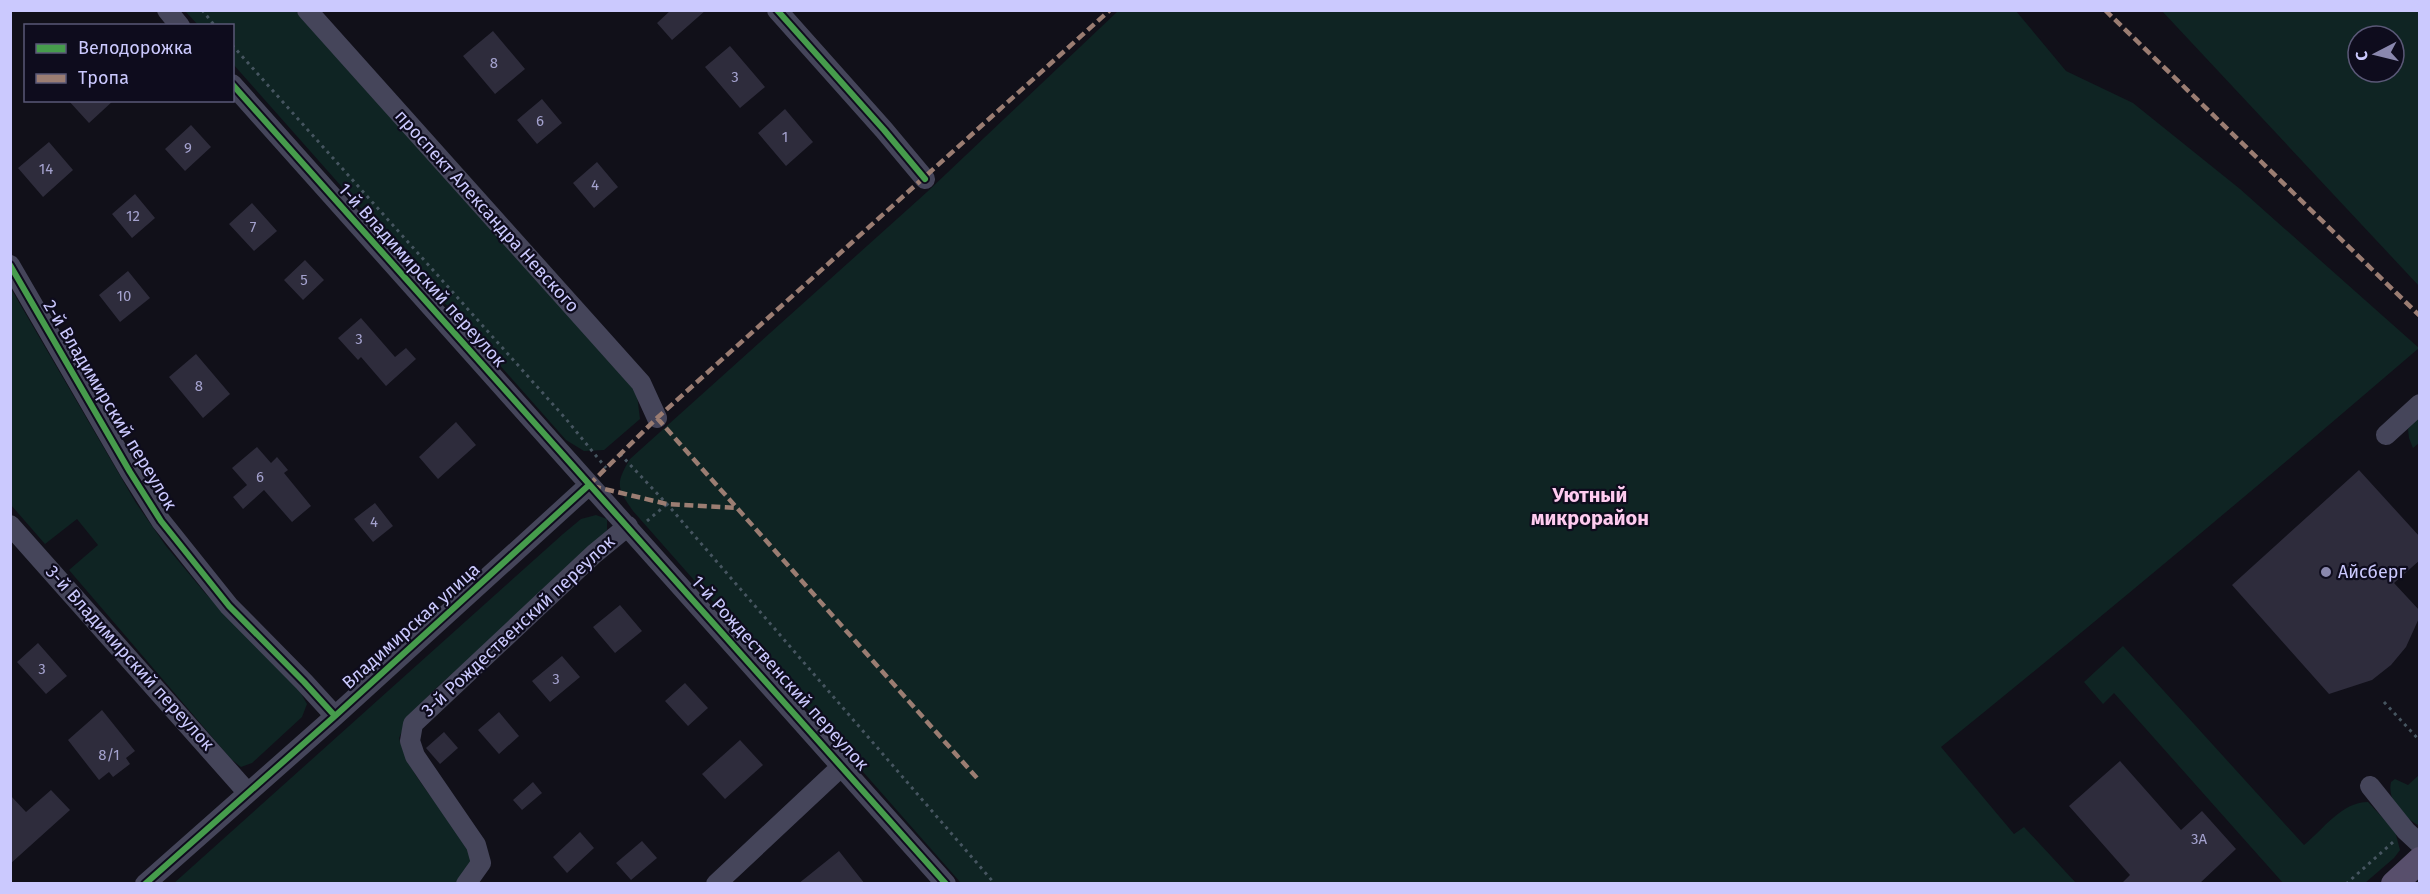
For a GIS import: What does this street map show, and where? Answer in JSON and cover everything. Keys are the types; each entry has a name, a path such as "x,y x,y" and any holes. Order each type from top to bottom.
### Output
{"main road":[{"path":"2394,884 2420,860"}],"street":[{"path":"167,10 178,24"},
{"name":"проспект Александра Невского","path":"307,10 641,383 657,418"},
{"path":"777,10 925,179"},
{"name":"1-й Владимирский переулок","path":"234,86 589,485"},
{"name":"2-й Владимирский переулок","path":"10,265 161,522 229,606 335,716"},
{"path":"2386,435 2420,404"},
{"name":"1-й Рождественский переулок","path":"589,485 843,766 946,884"},
{"name":"Владимирская улица","path":"145,884 335,716 589,485"},
{"name":"3-й Владимирский переулок","path":"10,525 248,793"},
{"name":"3-й Рождественский переулок","path":"466,884 481,863 476,845 415,756 410,741 413,724 560,585 628,526"},
{"path":"716,884 843,766"},
{"path":"2370,786 2413,838"}],"path":[{"path":"202,10 213,24"},
{"path":"234,47 566,419 606,468"},
{"path":"620,454 674,513 995,884"},
{"path":"2384,702 2420,741"},
{"path":"2346,884 2413,838"}],"green space":[{"path":"185,11 296,11 632,382 637,395 640,419 604,450 584,451 566,440 234,65 234,24 197,24"},
{"path":"1118,11 2016,11 2066,71 2133,103 2240,189 2419,348 2182,549 1941,747 2014,834 2024,827 2076,883 961,883 633,511 621,491 620,480 630,459 927,192"},
{"path":"2162,11 2419,11 2419,286"},
{"path":"10,287 136,503 166,546 205,593 299,690 307,704 302,717 252,763 241,767 231,759 69,570 98,545 77,519 45,544 11,505"},
{"path":"2419,415 2419,443 2413,448 2408,429"},
{"path":"596,515 607,519 607,530 600,540 433,691 409,716 399,738 413,771 456,829 473,860 458,883 173,884 563,534 581,519"},
{"path":"2123,646 2304,845 2341,812 2358,803 2368,802 2395,831 2400,850 2394,858 2365,883 2283,883 2114,693 2103,704 2084,682"},
{"path":"2419,775 2418,825 2397,807 2390,789 2391,782 2395,779 2408,785"}],"building":[{"path":"671,10 706,10 672,40 657,23"},
{"path":"493,31 525,69 495,94 463,56"},
{"path":"730,46 765,87 740,108 705,67"},
{"path":"542,99 562,123 537,144 517,120"},
{"path":"70,102 112,102 89,123"},
{"path":"785,109 813,142 786,166 758,133"},
{"path":"191,125 211,147 185,171 165,149"},
{"path":"49,142 73,170 43,197 18,168"},
{"path":"597,162 618,187 594,208 573,183"},
{"path":"135,194 155,218 132,238 112,214"},
{"path":"252,203 277,231 254,251 229,224"},
{"path":"305,260 324,280 303,300 284,280"},
{"path":"128,271 150,298 120,322 99,295"},
{"path":"361,318 395,357 406,348 416,359 386,386 361,357 358,360 338,338"},
{"path":"196,354 230,394 203,418 169,377"},
{"path":"456,422 476,445 438,479 419,457"},
{"path":"257,447 271,463 277,457 288,470 284,473 311,506 292,522 264,490 243,509 233,497 247,485 232,468"},
{"name":"Айсберг","path":"2359,470 2420,537 2420,560 2394,583 2420,611 2420,616 2406,647 2391,665 2372,680 2329,694 2232,585"},
{"path":"375,503 393,526 373,542 354,519"},
{"path":"620,605 642,631 615,653 593,627"},
{"path":"38,643 67,676 46,694 17,662"},
{"path":"562,656 580,677 550,702 532,681"},
{"path":"685,683 708,708 688,726 665,701"},
{"path":"102,710 135,751 126,758 130,764 113,777 109,772 99,780 68,740"},
{"path":"499,712 519,736 499,754 478,730"},
{"path":"444,732 458,748 440,764 426,748"},
{"path":"740,740 763,765 725,799 702,774"},
{"path":"2120,761 2181,830 2202,811 2236,849 2199,884 2121,884 2130,875 2069,806"},
{"path":"533,782 542,793 522,810 513,800"},
{"path":"51,790 70,810 10,864 10,795 26,812"},
{"path":"580,832 594,848 567,873 553,857"},
{"path":"642,841 657,858 631,880 616,863"},
{"path":"839,851 865,884 798,884"}],"marked path":[{"path":"589,485 657,418 1110,10"},
{"path":"2105,10 2420,316"},
{"path":"657,418 977,778"},
{"path":"592,486 667,504 737,508"}],"cycle path":[{"path":"777,10 925,179"},
{"path":"234,86 946,884"},
{"path":"10,265 130,472 161,521 229,606 335,716"},
{"path":"145,884 335,716 589,485"}],"place":[{"name":"Айсберг","path":"2326,572"}],"district":[{"name":"Уютный микрорайон","path":"1590,506"}]}
